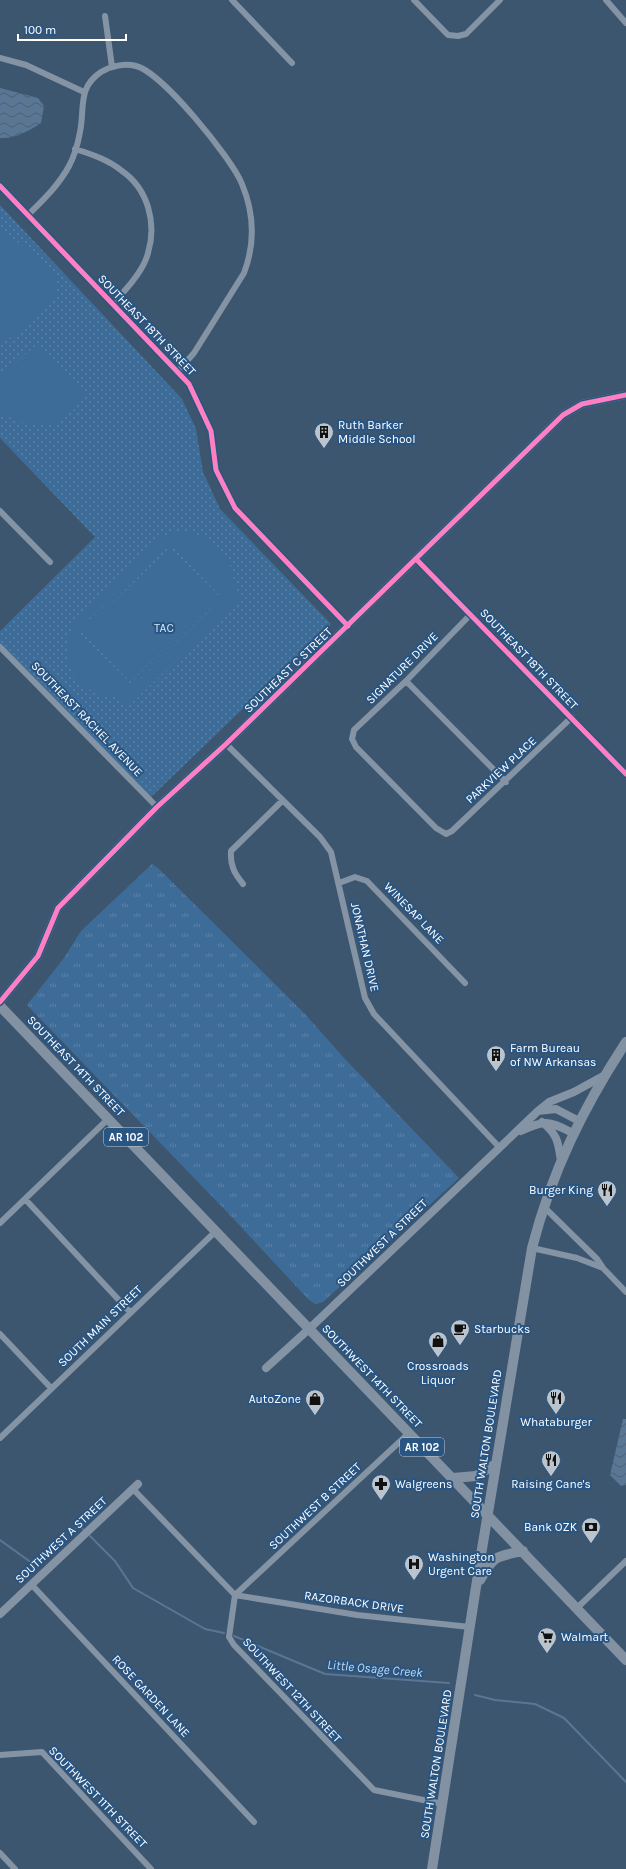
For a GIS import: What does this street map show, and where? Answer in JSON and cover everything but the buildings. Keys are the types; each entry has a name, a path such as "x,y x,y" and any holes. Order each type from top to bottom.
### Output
{"main road":[{"name":"SOUTHEAST 14TH STREET","path":"0,1006 216,1231"},
{"name":"SOUTH WALTON BOULEVARD","path":"432,1869 496,1464 532,1248 544,1207 573,1133 605,1075 626,1042"},
{"name":"SOUTHWEST 14TH STREET","path":"216,1231 626,1660"},
{"path":"453,1478 476,1476 496,1464"},
{"path":"477,1586 489,1564 495,1558 502,1555 523,1551"}],"street":[{"path":"232,0 292,63"},
{"path":"414,0 448,35 458,36 466,34 500,0"},
{"path":"606,0 626,23"},
{"path":"104,16 112,67"},
{"path":"0,58 26,65 84,92"},
{"path":"28,215 46,197 69,166 80,132 84,92 95,77 112,67 126,65 137,66 151,73 196,119 232,166 242,183 252,227 252,246 244,273 194,353 178,371"},
{"path":"75,149 122,170 139,187 149,208 152,231 148,255 130,285 113,303"},
{"name":"SOUTHEAST 18TH STREET","path":"0,186 189,384 211,431 216,470 235,508 348,626"},
{"name":"SOUTHEAST C STREET","path":"0,1002 38,956 58,908 158,808 348,626 563,415 582,404 626,395"},
{"path":"0,510 50,562"},
{"name":"SOUTHEAST 18TH STREET","path":"416,559 626,774"},
{"name":"SIGNATURE DRIVE","path":"442,832 436,828 356,746 352,739 354,730 406,681 471,614"},
{"name":"SOUTHEAST RACHEL AVENUE","path":"0,647 158,808"},
{"path":"406,681 506,782"},
{"name":"PARKVIEW PLACE","path":"442,832 446,834 452,831 506,782 572,717"},
{"name":"JONATHAN DRIVE","path":"226,744 320,837 331,852 365,998 374,1014 500,1148"},
{"path":"243,884 235,874 230,863 231,851 282,801"},
{"name":"WINESAP LANE","path":"339,883 355,877 367,881 465,983"},
{"name":"SOUTHWEST A STREET","path":"266,1368 538,1111 549,1102 574,1092 605,1075"},
{"path":"538,1111 556,1109 579,1121"},
{"path":"0,1223 108,1119"},
{"path":"542,1122 550,1122 573,1133"},
{"path":"542,1122 553,1131 556,1136 561,1161"},
{"name":"SOUTHWEST A STREET","path":"514,1134 542,1122"},
{"path":"24,1199 130,1312"},
{"path":"544,1207 597,1259 603,1268 626,1292"},
{"name":"SOUTH MAIN STREET","path":"0,1438 216,1231"},
{"path":"532,1248 570,1256 603,1268"},
{"path":"0,1334 51,1388"},
{"name":"SOUTHWEST B STREET","path":"235,1595 409,1433"},
{"path":"135,1487 235,1595"},
{"name":"SOUTHWEST A STREET","path":"0,1614 135,1487"},
{"path":"577,1608 626,1561"},
{"name":"ROSE GARDEN LANE","path":"31,1584 254,1822"},
{"name":"RAZORBACK DRIVE","path":"235,1595 357,1615 470,1627"},
{"name":"SOUTHWEST 12TH STREET","path":"235,1595 229,1637 234,1645 346,1762 374,1790 443,1804"},
{"name":"SOUTHWEST 11TH STREET","path":"0,1755 42,1752 152,1869"},
{"path":"0,1853 15,1869"}],"green space":[{"name":"TAC","path":"0,205 182,399 196,429 203,472 220,509 331,624 149,799 0,647 0,631 95,537 0,438"},
{"path":"0,229 39,258 58,276 56,293 42,312 0,346"},
{"path":"37,344 85,393 73,411 54,423 29,425 6,416 0,408 0,378"},
{"path":"185,532 201,536 215,544 225,556 232,572 235,587 243,596 127,708 118,699 121,697 104,695 90,690 79,682 72,671 68,658 68,644 71,629 79,615 154,540 169,534","holes":["172,546 219,595 210,610 140,679 128,684 80,634 90,618 157,554"]},
{"path":"169,549 216,598 130,682 82,632"},
{"path":"152,864 159,869 304,1013 345,1059 459,1178 323,1302 315,1304 308,1299 228,1213 27,1005 64,958 81,931"}],"water":[{"path":"0,88 38,98 44,106 41,123 27,132 16,136 0,138"},
{"path":"623,1419 626,1419 626,1485 621,1486 610,1475"}],"waterway":[{"name":"Little Osage Creek","path":"73,1532 79,1526 83,1529"},
{"name":"Little Osage Creek","path":"90,1536 115,1561 133,1588 205,1629 224,1633"},
{"name":"Little Osage Creek","path":"0,1540 36,1566 61,1543"},
{"name":"Little Osage Creek","path":"234,1636 325,1674 449,1683"},
{"name":"Little Osage Creek","path":"475,1695 495,1700 535,1704 564,1718 626,1782"}],"cycle path":[{"path":"0,186 189,384 211,431 216,470 235,508 348,626"},
{"path":"0,1002 38,956 58,908 157,807 226,744 563,415 582,404 626,395"},
{"path":"416,559 626,774"}],"place":[{"name":"Ruth Barker Middle School","path":"324,449"},
{"name":"Farm Bureau of NW Arkansas","path":"496,1072"},
{"name":"Burger King","path":"607,1207"},
{"name":"Starbucks","path":"460,1346"},
{"name":"Crossroads Liquor","path":"438,1358"},
{"name":"Whataburger","path":"556,1415"},
{"name":"AutoZone","path":"315,1416"},
{"name":"Raising Cane's","path":"551,1477"},
{"name":"Walgreens","path":"381,1501"},
{"name":"Bank OZK","path":"591,1544"},
{"name":"Washington Urgent Care","path":"414,1581"},
{"name":"Walmart","path":"547,1654"}]}
